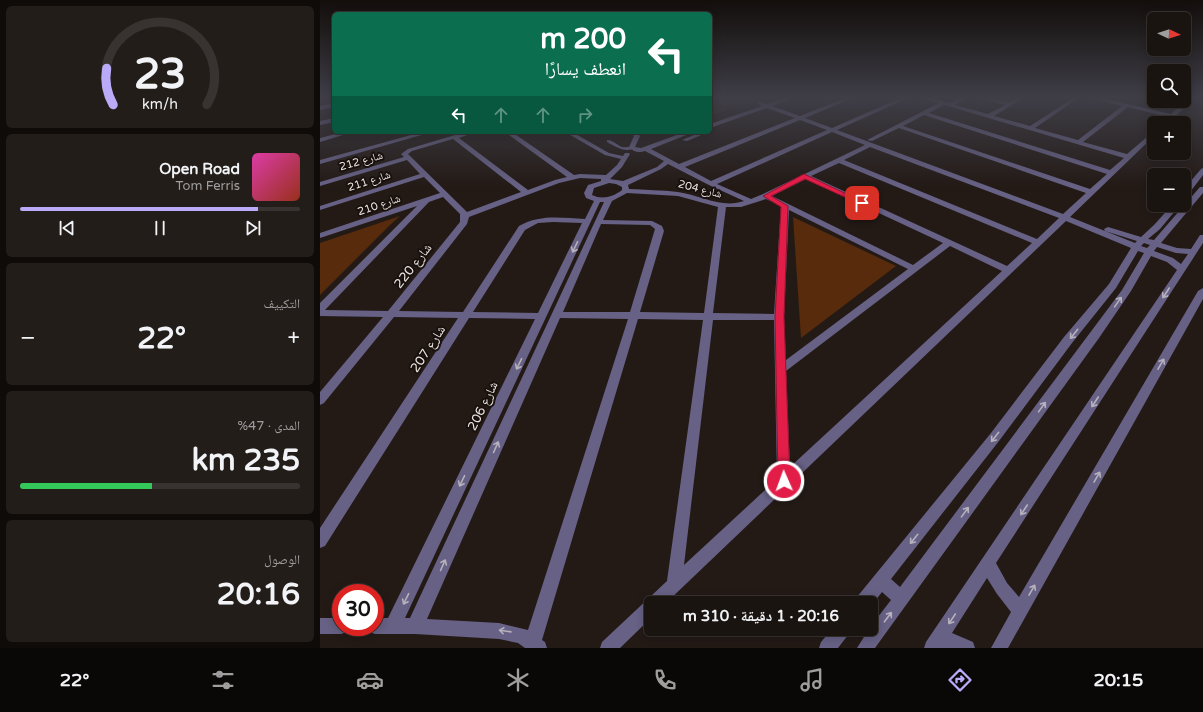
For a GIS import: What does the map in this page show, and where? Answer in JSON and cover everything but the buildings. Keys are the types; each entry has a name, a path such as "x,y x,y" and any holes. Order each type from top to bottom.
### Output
{"street":[{"path":"679,167 776,127"},
{"path":"828,127 1139,243 1152,247 1193,252"},
{"path":"711,184 837,127"},
{"name":"شارع 204","path":"602,182 678,194 692,197 714,205 741,205 766,196 838,160 897,127"},
{"path":"903,127 1091,192"},
{"path":"969,127 1112,173"},
{"path":"1079,142 1099,127"},
{"path":"1031,128 1129,157"},
{"path":"320,140 342,134"},
{"path":"320,158 406,134"},
{"path":"320,162 422,134"},
{"name":"شارع 212","path":"320,184 465,134"},
{"path":"511,134 572,177"},
{"path":"572,134 607,154 625,158"},
{"path":"620,166 623,186 618,196 604,199 589,196 588,193 591,187 602,182 620,166 633,148 632,147 637,136 636,134"},
{"path":"643,149 686,134"},
{"path":"653,152 701,134"},
{"path":"454,137 526,192"},
{"path":"662,596 1147,140"},
{"path":"633,148 653,152 711,184 752,202"},
{"path":"406,155 465,216 557,180 572,177 608,177"},
{"path":"838,160 1038,242"},
{"path":"623,186 659,168 668,161"},
{"path":"1191,185 1203,170"},
{"name":"شارع 211","path":"320,208 424,175"},
{"path":"804,176 1008,270"},
{"path":"865,648 1095,335 1126,291 1152,247 1203,189"},
{"name":"شارع 210","path":"320,236 445,194"},
{"path":"766,196 914,269"},
{"name":"شارع 206","path":"393,625 542,316 604,199"},
{"path":"320,309 426,201"},
{"path":"674,585 722,206"},
{"path":"784,481 779,317 785,206"},
{"path":"868,596 996,437 1068,340 1113,286 1139,243 1157,227 1170,212"},
{"name":"شارع 220","path":"320,400 462,225 465,216"},
{"name":"شارع 207","path":"320,541 525,225 542,220 647,222 652,223 659,228 660,231 634,316"},
{"name":"شارع 206","path":"415,626 556,315 593,222"},
{"path":"936,643 1203,237"},
{"path":"781,369 949,243"},
{"path":"1152,247 1182,270"},
{"path":"999,648 1203,291"},
{"path":"320,313 542,316"},
{"path":"556,315 779,317"},
{"path":"384,626 499,630 522,636 536,645 634,316"},
{"path":"989,564 994,577 1002,590 1021,611"},
{"path":"881,580 901,599"},
{"path":"608,648 644,613"},
{"path":"320,626 332,626"},
{"path":"827,648 836,636"},
{"path":"936,643 949,640 967,648"}],"lane":[{"path":"609,141 621,148 633,148"}],"shaded area":[{"path":"400,216 390,225 320,295 320,243"},
{"path":"793,217 896,266 801,338"}],"route":[{"path":"784,481 779,317 785,206 766,196 804,176 862,203"}]}
